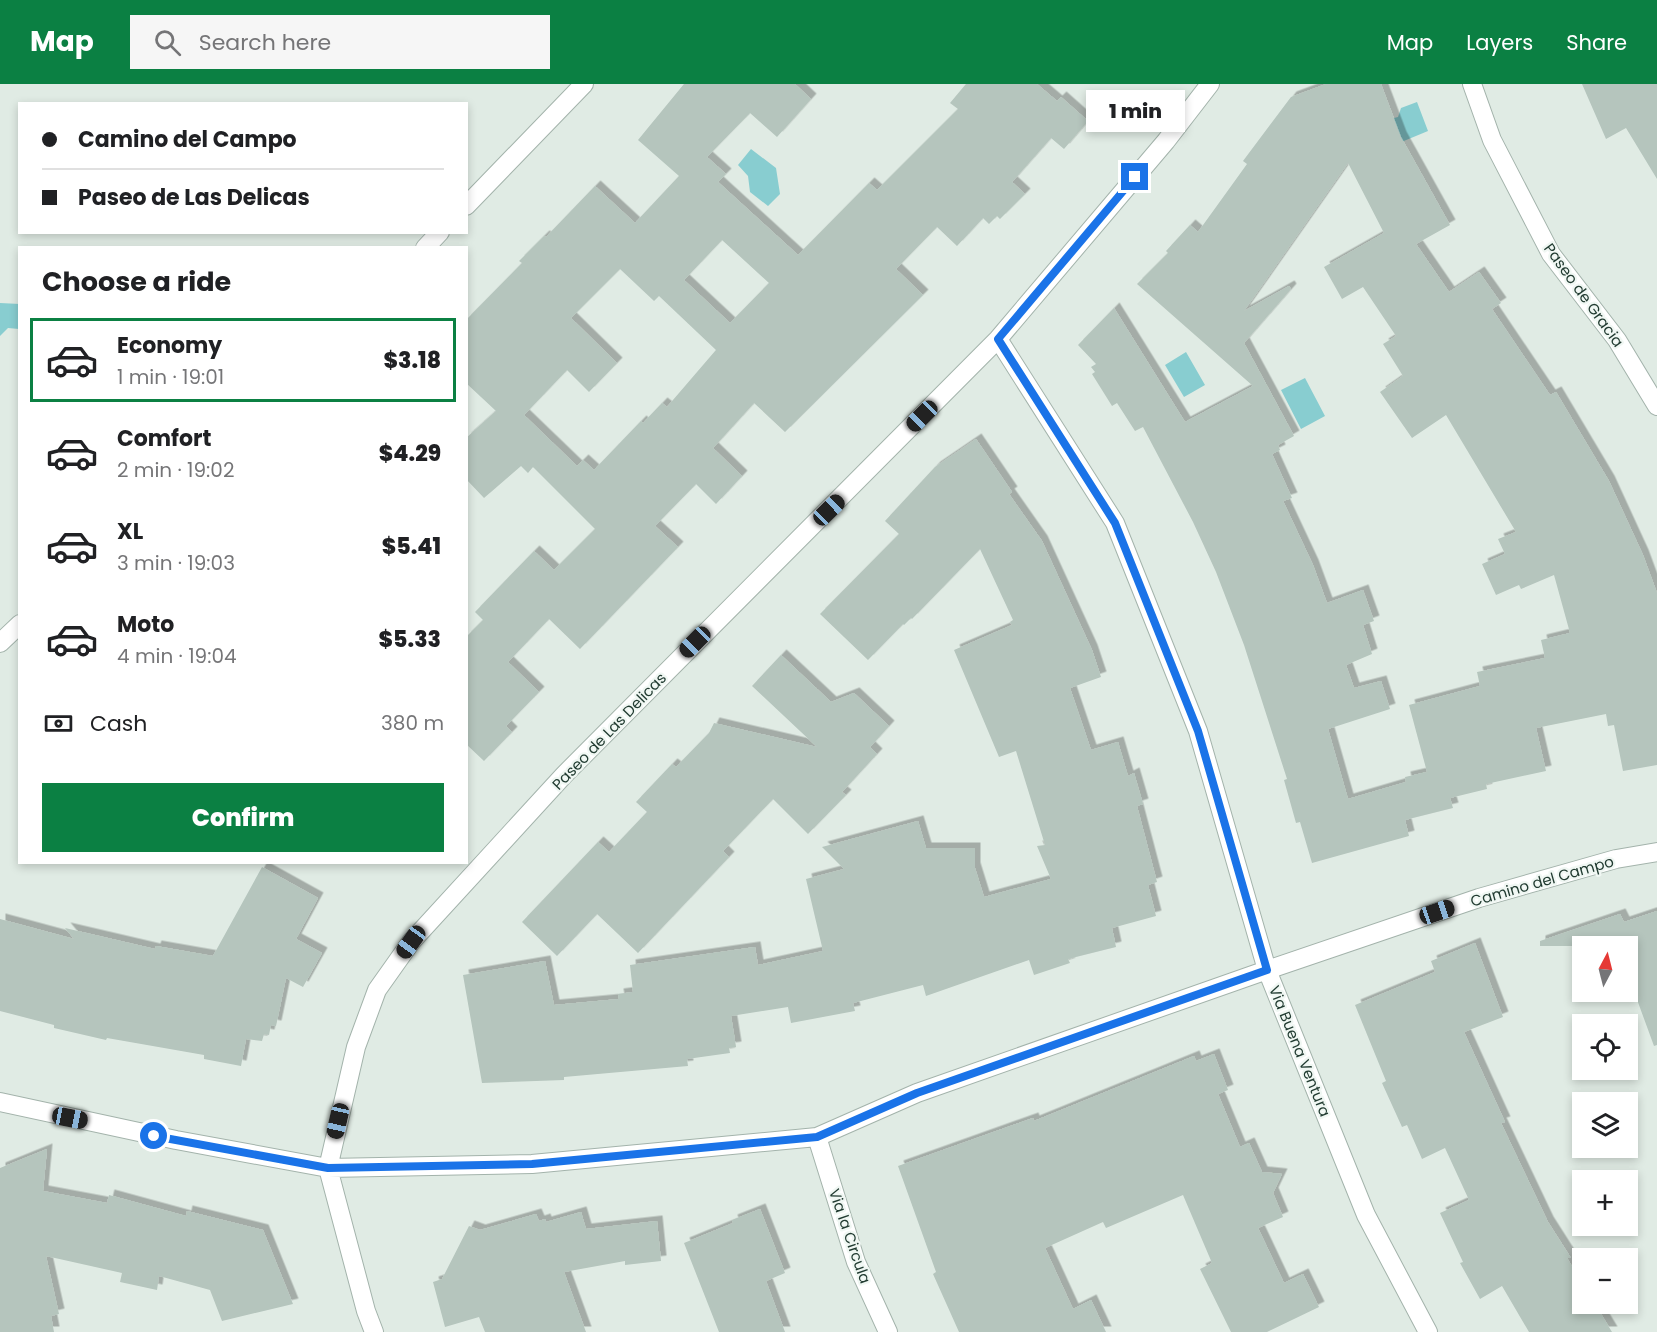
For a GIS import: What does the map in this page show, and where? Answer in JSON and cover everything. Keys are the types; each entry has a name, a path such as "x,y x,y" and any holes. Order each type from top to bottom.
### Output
{"street":[{"path":"468,204 584,84"},
{"name":"Paseo de Las Delicas","path":"374,1332 366,1311 328,1168 359,1037 377,990 411,942 572,767 998,339 1166,141 1210,84"},
{"name":"Paseo de Gracia","path":"1472,84 1492,140 1551,254 1617,340 1657,406"},
{"path":"427,246 438,234"},
{"name":"Via Buena Ventura","path":"998,339 1115,523 1198,731 1267,970 1365,1215 1428,1332"},
{"path":"0,643 18,626"},
{"name":"Camino del Campo","path":"0,1102 164,1137 328,1168 532,1164 817,1137 917,1093 1479,898 1616,859 1657,852"},
{"name":"Via la Circula","path":"817,1137 856,1262 888,1332"}],"water":[{"path":"1417,102 1428,131 1370,155 1386,120 1398,117 1401,108"},
{"path":"751,149 776,168 780,194 768,206 750,192 748,176 738,165"},
{"path":"0,303 18,304 18,329 8,328 0,336"},
{"path":"1186,352 1205,385 1184,397 1165,365"},
{"path":"1305,378 1325,416 1301,429 1281,390"}],"building":[{"path":"684,84 795,84 811,99 777,137 750,113 707,157 726,174 718,182 798,255 869,183 877,190 958,109 950,103 966,84 1037,84 1057,101 1061,97 1088,121 1064,149 1051,138 1012,182 1025,194 1000,219 997,216 989,224 983,218 957,246 937,227 896,269 923,295 785,432 754,403 713,448 742,476 716,504 696,484 655,526 678,547 580,649 549,619 508,662 539,692 506,726 512,732 484,761 468,746 468,635 483,620 475,612 534,551 554,570 595,529 533,467 528,473 521,466 484,498 468,481 468,436 496,411 468,385 468,318 522,263 519,261 544,236 546,237 595,186 635,223 679,176 638,140","holes":["722,240 769,283 730,323 684,280","620,269 654,301 659,296 716,350 667,407 662,403 643,423 641,421 594,470 583,460 577,466 524,415 567,370 589,392 617,363 571,318"]},
{"path":"1326,84 1381,84 1401,137 1450,225 1416,244 1449,292 1479,272 1501,303 1492,309 1550,395 1556,392 1609,481 1643,555 1657,593 1657,765 1623,771 1614,725 1608,726 1606,714 1536,728 1546,771 1486,784 1487,789 1450,798 1453,808 1405,820 1409,836 1312,863 1300,822 1296,823 1284,780 1287,779 1244,645 1216,572 1193,522 1143,427 1135,431 1117,403 1112,406 1092,374 1095,372 1091,367 1096,364 1078,345 1114,308 1185,422 1253,386 1137,284 1168,253 1166,251 1190,225 1198,232 1247,164 1243,161 1291,97","holes":["1348,163 1384,233 1324,267 1342,299 1363,287 1396,336 1383,344 1403,376 1380,392 1412,438 1446,415 1516,532 1498,539 1505,554 1482,564 1496,595 1519,585 1521,589 1554,575 1570,633 1541,640 1545,658 1477,672 1480,686 1409,705 1427,772 1405,777 1406,782 1348,799 1328,729 1390,709 1381,681 1354,688 1346,665 1372,654 1363,625 1374,621 1363,590 1327,603 1313,565 1283,501 1292,498 1272,454 1280,450 1278,445 1294,436 1244,343 1291,289 1289,286 1244,311"]},
{"path":"1582,84 1657,84 1657,179 1626,128 1606,139"},
{"path":"976,439 1012,492 1009,494 1042,541 1092,650 1101,677 1070,688 1091,750 1118,742 1128,776 1134,773 1143,804 1137,806 1157,882 1148,885 1156,916 1112,928 1116,947 1068,959 1070,963 1034,975 1029,960 926,996 923,985 853,1003 855,1011 791,1023 788,1007 731,1016 736,1047 729,1048 730,1053 687,1059 688,1066 564,1077 564,1080 482,1083 463,975 545,961 554,1005 619,999 618,994 633,992 630,965 755,947 758,965 823,951 806,879 844,869 822,847 918,821 926,848 975,848 975,868 984,897 1051,879 1037,846 1045,845 1016,751 999,757 954,650 1012,625 1010,622 1013,620 980,549 912,619 903,624 868,660 820,614 899,534 885,521 935,467"},
{"path":"781,655 831,702 854,693 889,726 870,747 877,754 842,792 846,795 808,834 773,799 723,851 729,857 638,953 597,914 557,956 522,922 598,842 609,852 647,812 636,802 672,764 676,767 709,733 714,723 817,747 752,686"},
{"path":"262,867 318,898 296,939 322,953 303,987 286,978 276,1026 271,1025 269,1035 264,1034 262,1041 246,1039 241,1066 204,1059 204,1055 107,1038 106,1040 54,1028 54,1025 0,1011 0,919 74,939 65,928 155,949 156,946 213,956"},
{"path":"1657,911 1657,1045 1654,1046 1638,1002 1638,936 1572,936 1572,946 1540,946 1540,941 1620,914 1624,922"},
{"path":"1475,943 1503,1017 1464,1032 1505,1122 1501,1123 1548,1222 1571,1258 1567,1258 1572,1266 1572,1314 1601,1314 1612,1332 1529,1332 1502,1286 1480,1299 1460,1263 1463,1262 1440,1213 1469,1200 1445,1148 1422,1159 1407,1125 1402,1127 1382,1083 1386,1081 1355,1005 1435,972 1431,961"},
{"path":"1214,1054 1228,1090 1218,1094 1240,1147 1249,1143 1262,1172 1282,1174 1273,1193 1283,1217 1258,1228 1284,1283 1303,1274 1319,1307 1267,1332 1231,1332 1200,1269 1212,1263 1183,1195 1106,1228 1103,1222 1045,1248 1073,1309 1091,1300 1106,1332 959,1332 933,1274 936,1272 898,1166 1033,1118 1034,1121 1194,1056 1196,1061"},
{"path":"47,1149 43,1191 107,1203 109,1195 186,1216 187,1211 263,1230 293,1304 222,1321 210,1290 159,1276 157,1290 120,1282 122,1273 46,1256 59,1314 51,1316 54,1332 0,1332 0,1168"},
{"path":"760,1209 785,1273 766,1281 785,1332 719,1332 684,1243"},
{"path":"581,1212 586,1229 657,1221 661,1261 625,1265 625,1261 564,1272 586,1332 485,1332 479,1317 445,1327 433,1282 442,1279 469,1226 480,1230 536,1214 539,1221 545,1219 546,1222"}],"route":[{"path":"154,1136 328,1168 532,1164 817,1137 917,1093 1267,970 1198,731 1115,523 998,339 1135,177"}]}
